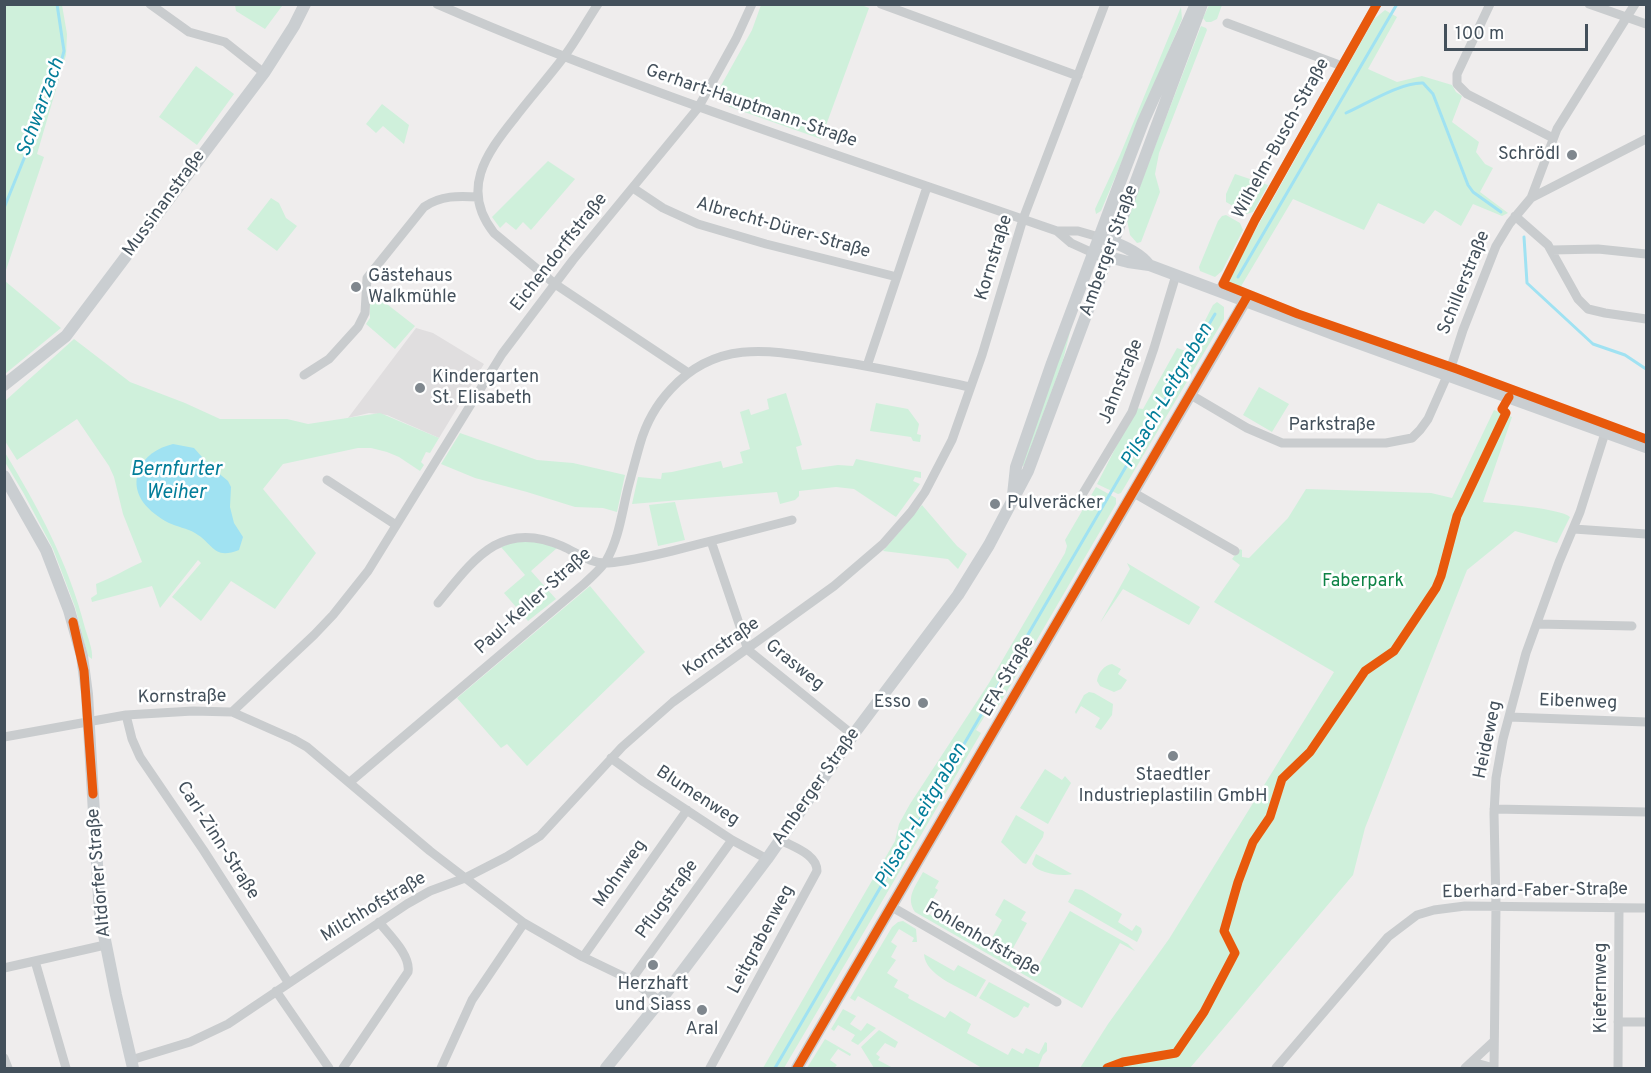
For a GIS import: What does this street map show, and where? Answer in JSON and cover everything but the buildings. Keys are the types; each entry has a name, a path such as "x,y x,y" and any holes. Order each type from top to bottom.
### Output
{"main road":[{"name":"Mussinanstraße","path":"4,385 66,336 264,73 305,4"},
{"name":"Amberger Straße","path":"1013,496 1016,467 1093,253 1143,122 1196,4"},
{"name":"Amberger Straße","path":"606,1068 660,1001 781,840 853,735 968,581 995,535 1013,496 1028,471 1202,4"},
{"path":"1099,237 1143,258 1149,265"},
{"path":"1093,253 1149,265 1647,447"},
{"name":"EFA-Straße","path":"797,1068 1245,301"},
{"name":"Altdorfer Straße","path":"4,476 43,542 77,637 83,663 98,884 105,945 132,1064"}],"street":[{"path":"150,4 189,32 225,42 264,73"},
{"name":"Gerhart-Hauptmann-Straße","path":"437,4 564,57 698,108 1058,231 1078,231 1099,237"},
{"path":"598,4 564,57 491,149 481,170 478,196 487,224 494,233 555,284 687,372"},
{"name":"Eichendorffstraße","path":"232,712 306,643 333,615 368,571 502,354 555,284 698,108 736,39 752,4"},
{"path":"881,4 1078,76"},
{"name":"Kornstraße","path":"4,737 126,716 193,711 232,712 293,739 320,757 379,810 465,878 540,836 611,758 674,702 748,650 856,568 883,544 925,492 950,446 982,356 1023,219 1105,4"},
{"name":"Wilhelm-Busch-Straße","path":"1219,291 1255,220 1377,4"},
{"path":"1490,4 1456,81 1467,94 1553,138"},
{"path":"1589,4 1647,24"},
{"path":"1531,198 1553,138 1563,118 1635,4"},
{"name":"Wilhelm-Busch-Straße","path":"1227,23 1342,66"},
{"name":"Schillerstraße","path":"1448,375 1496,246 1504,230 1515,216 1531,198 1647,139"},
{"path":"867,366 927,187"},
{"name":"Albrecht-Dürer-Straße","path":"633,188 663,208 698,224 766,244 897,277"},
{"path":"304,375 329,359 358,327 365,313 366,278 424,207 447,196 478,196"},
{"path":"1515,216 1544,240 1552,250 1578,299 1588,309 1647,319"},
{"name":"Gerhart-Hauptmann-Straße","path":"1058,231 1071,243 1093,253"},
{"path":"1552,250 1598,249 1647,254"},
{"name":"Jahnstraße","path":"1082,495 1132,412 1176,275"},
{"name":"Paul-Keller-Straße","path":"350,782 584,584 605,563 620,525 628,487 647,423 664,396 687,372 706,361 725,355 756,351 867,366 970,387"},
{"name":"Parkstraße","path":"1191,395 1246,428 1282,442 1394,442 1412,438 1425,425 1448,375"},
{"name":"Heideweg","path":"1494,1068 1496,778 1526,653 1559,562 1574,529 1605,433"},
{"path":"327,480 396,525"},
{"path":"1134,493 1235,551"},
{"path":"438,603 458,578 483,554 500,541 516,536 539,537 565,547 586,559 605,563 637,559 711,542 792,520"},
{"path":"1574,529 1647,534"},
{"name":"Grasweg","path":"711,542 748,650 853,735"},
{"path":"1537,624 1632,626"},
{"name":"Carl-Zinn-Straße","path":"126,716 140,757 204,851 288,982"},
{"name":"Eibenweg","path":"1509,717 1647,722"},
{"name":"Blumenweg","path":"611,758 732,840 767,859"},
{"path":"1494,809 1647,812"},
{"name":"Mohnweg","path":"583,957 687,810"},
{"name":"Pflugstraße","path":"631,980 732,840"},
{"name":"Leitgrabenweg","path":"710,1068 817,871 815,862 810,857 781,840"},
{"path":"465,878 524,923 583,957 631,980 660,1001"},
{"name":"Milchhofstraße","path":"132,1064 211,1032 235,1019 379,922 430,891 465,878"},
{"name":"Eberhard-Faber-Straße","path":"1276,1068 1388,937 1398,927 1417,915 1454,906 1647,908"},
{"name":"Fohlenhofstraße","path":"892,907 1056,1002"},
{"name":"Kiefernweg","path":"1618,908 1618,1068"},
{"path":"343,1068 408,972 406,957 379,922"},
{"path":"441,1068 454,1043 467,1008 524,923"},
{"path":"4,968 105,945"},
{"path":"35,961 66,1068"},
{"path":"276,991 329,1068"},
{"path":"1618,1022 1647,1022"},
{"path":"1468,1065 1493,1042"},
{"path":"4,1058 8,1068"},
{"path":"1468,1065 1494,1068"}],"shaded area":[{"name":"Kindergarten St. Elisabeth","path":"416,328 433,333 484,364 439,438 387,415 369,413 348,418"}],"green space":[{"path":"278,4 282,6 265,29 236,11 235,5"},
{"path":"859,4 869,8 821,139 730,107 719,100 718,91 752,30 761,5"},
{"path":"4,5 62,5 67,34 66,55 37,154 44,157 5,273"},
{"path":"1209,5 1222,5 1217,19 1206,22 1203,18"},
{"path":"1181,7 1182,19 1101,211 1096,214 1095,209 1120,155"},
{"path":"1385,10 1397,17 1368,69 1397,82 1422,76 1452,85 1462,96 1452,122 1479,142 1476,152 1485,164 1493,168 1480,192 1508,213 1502,216 1473,204 1461,226 1435,210 1424,224 1378,203 1364,230 1293,199 1240,288 1231,285 1229,280 1233,270 1374,19"},
{"path":"1201,26 1207,30 1159,153 1155,174 1160,192 1141,242 1137,243 1130,235 1127,220"},
{"path":"196,66 234,94 197,145 159,117"},
{"path":"382,104 409,125 404,144 383,126 376,133 366,124"},
{"path":"548,161 575,179 531,230 523,222 516,230 506,222 500,228 492,217"},
{"path":"1235,174 1268,185 1253,212 1247,214 1226,202 1226,194"},
{"path":"271,198 279,203 286,218 297,226 277,251 247,229"},
{"path":"1226,215 1240,223 1243,230 1222,271 1215,277 1200,271 1199,267 1218,221"},
{"path":"5,281 61,328 5,374"},
{"path":"369,290 415,326 395,349 366,324 370,318"},
{"path":"1217,302 1224,307 1224,319 1121,493 1118,494 1097,484 1136,408 1143,409 1177,348 1189,352 1213,305"},
{"path":"1071,328 1063,360 1024,466 1020,465 1064,341"},
{"path":"74,339 130,382 220,419 287,419 308,424 380,413 439,438 430,453 426,452 421,462 424,465 420,471 399,457 371,448 358,448 283,464 263,489 316,553 275,609 231,581 201,621 172,597 201,563 198,560 160,608 152,586 92,602 91,598 97,594 96,584 142,562 123,514 109,466 77,419 17,460 5,441 5,401"},
{"path":"1259,387 1289,404 1272,432 1243,415"},
{"path":"786,393 802,445 796,447 802,470 838,465 853,466 856,459 921,472 921,478 915,477 913,481 920,484 896,517 854,489 836,487 799,491 799,496 795,500 780,504 777,492 632,504 638,477 661,479 662,473 721,461 723,468 743,463 740,452 750,449 740,412 749,409 751,415 769,409 767,399"},
{"path":"876,403 908,409 919,424 917,434 921,435 920,442 913,441 911,437 870,431"},
{"name":"Faberpark","path":"1494,410 1512,417 1483,502 1555,511 1570,517 1557,543 1515,531 1467,570 1365,828 1353,875 1190,1068 1080,1068 1108,1024 1169,939 1334,672 1214,602 1240,565 1232,559 1240,549 1242,557 1249,558 1288,518 1306,489 1431,493 1452,498"},
{"path":"460,433 537,460 573,463 625,475 617,512 603,508 575,507 475,478 441,464"},
{"path":"4,451 29,493 61,559 78,604 92,659 88,656 75,607 53,549 5,462"},
{"path":"1096,487 1116,498 1116,504 992,717 986,714 976,730 981,733 784,1068 763,1068 895,841 899,824 910,804 989,683 1065,553 1067,546 1065,540"},
{"path":"675,502 685,540 658,546 649,505"},
{"path":"922,505 957,546 967,554 958,569 948,559 883,551"},
{"path":"517,541 537,541 557,548 531,571 556,599 528,621 504,593 525,575 501,547"},
{"path":"1127,563 1200,607 1189,625 1123,589 1100,623 1130,569"},
{"path":"590,586 645,652 527,766 507,744 501,748 457,698"},
{"path":"1112,664 1121,669 1118,674 1127,680 1121,689 1114,692 1100,686 1097,681 1102,670"},
{"path":"1089,692 1113,704 1112,715 1101,730 1095,727 1100,718 1081,706 1076,714 1075,712 1084,695"},
{"path":"1045,769 1062,780 1065,776 1071,783 1048,824 1020,808"},
{"path":"1016,815 1044,832 1026,864 1001,842"},
{"path":"1036,854 1072,874 1056,875 1039,870 1032,864"},
{"path":"923,872 939,881 935,888 938,890 925,912 987,947 1002,920 995,915 1004,899 1026,912 1021,920 1027,923 1007,959 1033,975 1070,911 1128,944 1135,951 1120,943 1082,1008 915,912 911,896"},
{"path":"1075,889 1082,890 1122,914 1118,922 1132,931 1136,925 1141,928 1142,932 1137,942 1068,902"},
{"path":"903,921 916,929 917,942 912,942 914,938 899,929 891,942 897,946 891,957 896,960 887,973 898,980 894,987 909,995 908,998 945,1018 950,1011 971,1024 967,1033 1008,1055 1012,1048 1023,1054 1026,1048 1039,1054 1045,1042 1047,1043 1047,1051 1038,1068 982,1068 858,996 855,1001 850,998 892,927"},
{"path":"924,954 954,971 958,965 986,980 976,997 936,974 930,968"},
{"path":"989,982 1030,1004 1028,1008 1024,1006 1014,1018 979,998"},
{"path":"843,1009 856,1016 850,1024 861,1031 867,1023 876,1028 858,1045 851,1041 855,1035 838,1025 834,1031 831,1029"},
{"path":"879,1030 898,1042 895,1048 885,1043 876,1054 880,1057 878,1060 893,1068 874,1068 861,1047"},
{"path":"825,1039 851,1054 850,1056 838,1049 830,1060 837,1065 834,1068 807,1068"}],"water":[{"name":"Bernfurter Weiher","path":"173,444 194,448 228,481 231,487 230,507 234,523 243,537 239,550 230,553 219,552 195,533 162,519 139,496 138,472 144,461 162,448"}],"waterway":[{"name":"Schwarzach","path":"4,208 57,77 64,51 57,4"},
{"name":"Pilsach-Leitgraben","path":"1238,277 1397,4"},
{"path":"1346,113 1404,86 1423,83 1433,94 1468,185 1473,192 1501,212"},
{"path":"1524,237 1527,283 1593,344 1625,355 1646,369"},
{"name":"Pilsach-Leitgraben","path":"775,1068 1215,314"}],"cycle path":[{"path":"1377,4 1255,220 1223,284 1298,314 1457,369 1646,439"},
{"path":"797,1068 1248,295"},
{"path":"1107,1068 1123,1062 1176,1053 1204,1012 1235,953 1224,931 1238,882 1253,842 1270,817 1282,779 1310,752 1365,671 1394,651 1436,588 1457,516 1506,413 1502,409 1509,397"},
{"path":"73,622 84,671 93,794"}],"place":[{"name":"Schrödl","path":"1572,155"},
{"name":"Gästehaus Walkmühle","path":"356,287"},
{"name":"Kindergarten St. Elisabeth","path":"420,388"},
{"name":"Pulveräcker","path":"995,504"},
{"name":"Esso","path":"923,703"},
{"name":"Staedtler Industrieplastilin GmbH","path":"1173,756"},
{"name":"Herzhaft und Siass","path":"653,965"},
{"name":"Aral","path":"702,1010"}]}
